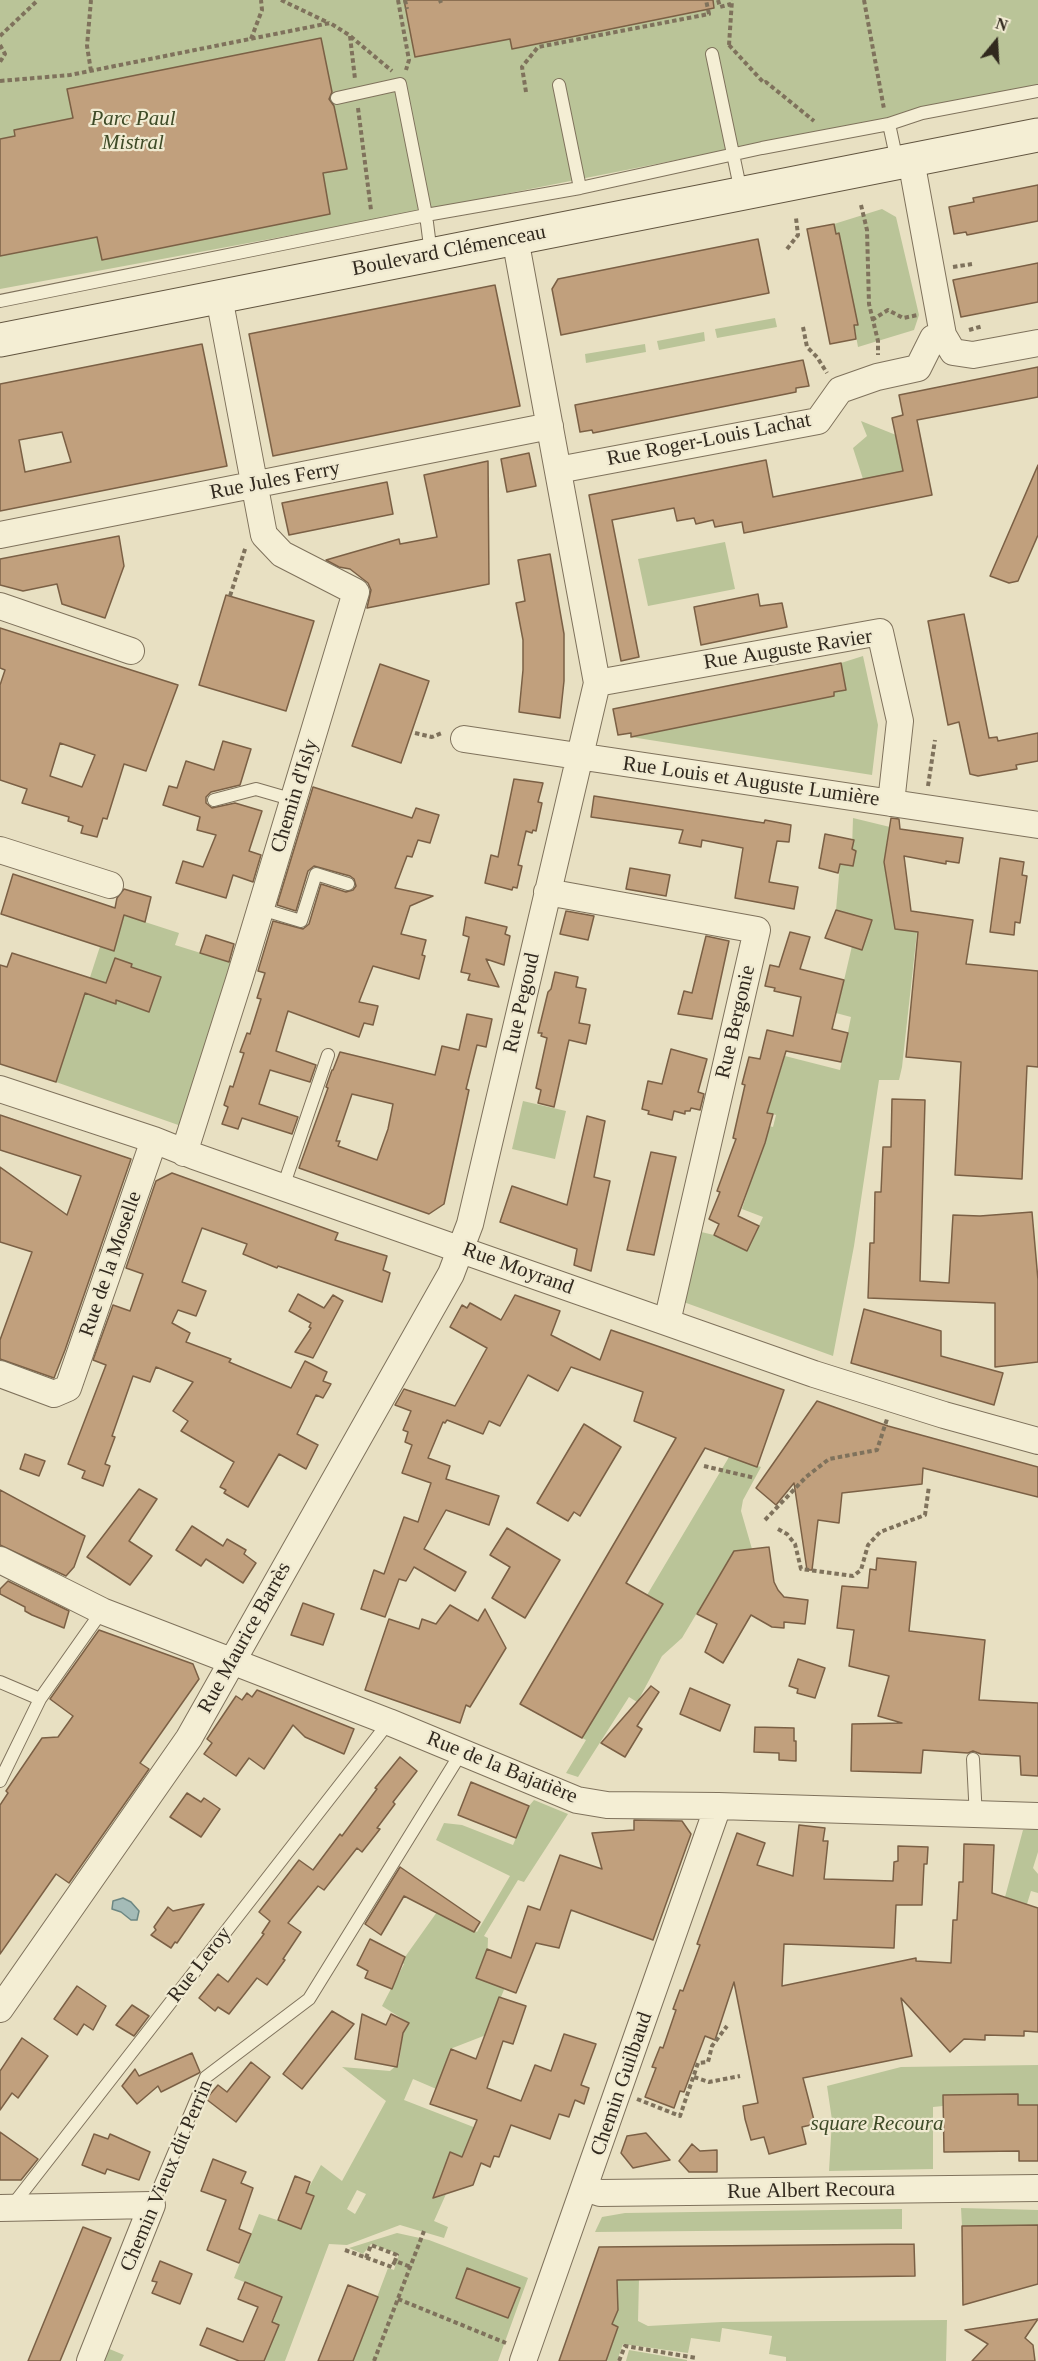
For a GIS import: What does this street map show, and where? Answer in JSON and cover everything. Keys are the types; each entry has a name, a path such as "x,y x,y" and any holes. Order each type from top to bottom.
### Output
{"main road":[{"name":"Boulevard Clémenceau","path":"0,340 1038,135"}],"street":[{"path":"904,161 944,335 953,352 973,355 1038,344"},
{"path":"515,238 597,683 580,757"},
{"path":"219,297 264,535"},
{"name":"Rue Roger-Louis Lachat","path":"558,470 818,421 840,390 877,377 918,368 933,338"},
{"name":"Rue Jules Ferry","path":"0,535 550,426"},
{"name":"Chemin d'Isly","path":"184,1153 261,909 356,592 282,554 264,535"},
{"path":"0,606 131,651"},
{"name":"Rue Auguste Ravier","path":"597,683 880,632 900,721 891,803"},
{"name":"Rue Louis et Auguste Lumière","path":"464,739 1038,825"},
{"name":"Rue Pegoud","path":"462,1249 580,757"},
{"path":"0,850 110,885"},
{"name":"Rue Bergonie","path":"548,892 757,930 667,1322"},
{"name":"Rue Moyrand","path":"0,1089 154,1140 184,1153 814,1374 1038,1441"},
{"name":"Rue de la Moselle","path":"0,1374 54,1394 68,1388 154,1140"},
{"name":"Rue Maurice Barrès","path":"0,2009 189,1738 451,1274 462,1249"},
{"name":"Rue de la Bajatière","path":"0,1560 102,1611 389,1722 577,1800 607,1805 718,1806 976,1816 1038,1816"},
{"name":"Chemin Guilbaud","path":"515,2352 585,2188 718,1806"},
{"name":"Rue Albert Recoura","path":"585,2188 600,2193 1038,2188"},
{"name":"Rue Leroy","path":"5,2208 153,2205"},
{"name":"Chemin Vieux dit Perrin","path":"90,2361 153,2205"}],"lane":[{"path":"712,54 741,193"},
{"path":"337,98 400,84 426,215 431,255"},
{"path":"559,85 580,188"},
{"name":"Boulevard Clémenceau","path":"0,301 426,215 580,188 734,156 762,148 889,124 922,113 1038,91"},
{"path":"889,124 904,161"},
{"path":"214,800 256,789 294,800"},
{"path":"261,909 301,921 316,874 348,884"},
{"path":"283,1187 328,1055"},
{"path":"0,1780 40,1699 102,1611"},
{"path":"0,1682 40,1699"},
{"name":"Rue Leroy","path":"5,2208 389,1722"},
{"name":"Chemin Vieux dit Perrin","path":"153,2205 206,2077 309,2000 461,1753"},
{"path":"973,1759 976,1816"}],"path":[{"path":"0,36 38,0"},
{"path":"91,0 87,46 91,71"},
{"path":"251,39 262,10 261,0"},
{"path":"281,0 330,23 349,35 392,71 400,84"},
{"path":"398,0 410,60 400,84"},
{"path":"405,0 407,9"},
{"path":"526,92 522,67 538,47 709,14 706,0"},
{"path":"718,0 720,7 732,2 729,45 764,83 766,82 815,122"},
{"path":"864,0 883,106 889,124"},
{"path":"0,81 70,75 330,23"},
{"path":"349,35 371,211"},
{"path":"0,45 5,54 0,62"},
{"path":"712,54 729,45"},
{"path":"861,205 867,230 869,304 878,341 878,353"},
{"path":"788,249 798,235 796,218"},
{"path":"953,267 972,264"},
{"path":"872,320 888,310 903,318 919,315"},
{"path":"803,327 807,347 817,357 829,376"},
{"path":"965,331 983,327"},
{"path":"230,596 244,550 249,542 264,535"},
{"path":"928,790 935,740"},
{"path":"765,1520 806,1477 829,1459 877,1450 894,1399"},
{"path":"704,1466 755,1478"},
{"path":"778,1529 787,1534 795,1544 801,1569 853,1576 861,1570 868,1545 880,1532 925,1515 929,1486"},
{"path":"630,2097 680,2116 698,2062 708,2062 712,2046 727,2026"},
{"path":"694,2077 709,2082 740,2076"},
{"path":"374,2361 424,2231"},
{"path":"345,2250 366,2258 392,2267 397,2255 371,2245 366,2258"},
{"path":"394,2261 411,2267"},
{"path":"398,2300 515,2352"},
{"path":"619,2361 625,2346 696,2358"}],"green space":[{"name":"Parc Paul Mistral","path":"0,0 1038,0 1038,92 858,124 389,217 0,289"},
{"path":"882,209 896,217 919,315 914,330 858,347 854,325 857,325 839,233 836,234 834,224"},
{"path":"775,318 777,327 717,338 715,329"},
{"path":"704,332 705,341 659,350 657,341"},
{"path":"645,344 646,352 586,363 585,354"},
{"path":"861,421 896,435 903,471 863,479 853,448 867,436"},
{"path":"725,542 735,589 648,606 638,559"},
{"path":"863,656 878,725 872,775 631,737 834,696 834,692 846,690 841,663"},
{"path":"853,818 890,827 884,862 895,928 917,932 902,1067 899,1080 879,1080 854,1246 833,1356 678,1300 697,1231 714,1235 747,1251 763,1217 742,1209 769,1126 773,1127 776,1115 767,1113 785,1056 840,1070 851,1017 836,1013 852,946 871,920 836,910 840,864 853,866 856,851 852,849"},
{"path":"126,908 147,915 145,922 179,933 175,945 236,964 184,1127 56,1082 106,928 120,930"},
{"path":"523,1101 566,1111 555,1159 512,1149"},
{"path":"729,1457 761,1467 743,1500 741,1511 752,1549 734,1551 682,1638 662,1656 637,1702 629,1697 578,1777 566,1773 586,1740 582,1738 662,1604 647,1595"},
{"path":"534,1800 568,1814 524,1882 518,1880 484,1936 488,1938 487,1965 481,1964 476,1978 505,1987 486,2035 450,2049 447,2059 460,2064 441,2091 413,2079 404,2100 476,2128 471,2142 468,2141 465,2158 450,2152 433,2197 446,2194 434,2221 448,2227 444,2238 400,2225 347,2245 329,2244 285,2361 264,2361 279,2325 273,2322 282,2297 234,2278 259,2214 301,2228 313,2197 306,2193 321,2165 342,2181 386,2101 342,2067 390,2071 399,2063 403,2033 409,2023 382,2006 404,1964 402,1963 405,1957 437,1912 477,1932 510,1876 436,1840 444,1823 462,1825 513,1845 529,1806","holes":["357,2190 366,2194 355,2214 347,2209"]},
{"path":"1038,1829 1038,1852 1033,1868 1038,1874 1038,1893 1031,1891 1027,1904 1005,1897 1023,1830"},
{"name":"square Recoura","path":"1038,2065 1038,2105 1018,2105 1018,2094 944,2095 943,2106 933,2107 933,2169 829,2171 832,2120 827,2086 901,2067"},
{"path":"961,2208 1038,2210 1038,2225 962,2226"},
{"path":"902,2209 902,2229 595,2232 602,2217 625,2213"},
{"path":"397,2233 429,2240 528,2278 498,2361 353,2361 388,2268 394,2270 399,2254 371,2244 363,2254 349,2248"},
{"path":"639,2279 638,2321 648,2326 722,2322 947,2320 946,2361 786,2361 786,2357 769,2354 772,2336 722,2328 720,2342 691,2338 688,2353 623,2344 617,2361 606,2361 618,2328 612,2324 618,2310 617,2280"},
{"path":"107,2348 124,2355 121,2361 102,2361"},
{"path":"629,2350 687,2360 687,2361 626,2361"}],"water":[{"path":"123,1898 131,1902 139,1911 137,1920 131,1920 121,1912 112,1909 113,1901"}],"building":[{"path":"404,0 713,0 714,8 512,49 510,39 415,57"},
{"path":"321,38 332,92 329,99 334,106 347,169 323,173 330,214 102,260 97,237 0,256 0,139 15,136 14,130 73,118 67,89"},
{"path":"1038,185 1038,221 967,235 966,232 954,234 949,207 974,202 973,198"},
{"path":"834,224 836,234 839,233 858,325 854,325 856,339 830,344 807,229"},
{"path":"758,239 769,293 561,335 552,289 558,279"},
{"path":"1038,263 1038,302 961,317 953,280"},
{"path":"495,285 520,406 273,456 249,334"},
{"path":"202,344 227,466 0,511 0,384","holes":["62,432 71,462 25,472 19,440"]},
{"path":"803,360 809,386 796,388 796,392 593,433 592,430 580,432 575,405"},
{"path":"1038,367 1038,397 917,420 932,495 744,533 742,522 715,527 713,520 696,524 694,518 677,521 674,508 612,520 639,657 621,661 589,495 766,460 773,497 903,471 892,418 903,415 899,395"},
{"path":"529,453 536,486 507,492 501,459"},
{"path":"488,461 489,584 367,608 371,590 368,583 350,569 339,567 326,560 399,539 400,544 437,537 424,475"},
{"path":"1038,465 1038,535 1018,581 1009,583 990,576"},
{"path":"387,482 393,514 289,535 282,503"},
{"path":"119,536 124,566 105,618 62,604 57,584 23,591 0,585 0,559"},
{"path":"550,554 564,634 564,681 560,718 519,712 523,640 516,603 525,601 518,560"},
{"path":"758,594 760,606 782,603 787,627 701,645 694,607"},
{"path":"226,595 314,621 286,711 199,685"},
{"path":"964,614 989,738 997,737 998,741 1038,733 1038,761 1016,765 1017,769 978,776 970,774 959,722 948,725 928,621"},
{"path":"0,628 178,685 146,771 124,764 107,819 103,818 97,837 81,833 83,826 68,821 69,817 22,803 27,789 0,780 0,685 5,670 0,668","holes":["60,743 95,755 82,787 50,776"]},
{"path":"841,663 846,690 834,692 834,696 631,737 631,733 618,735 613,709"},
{"path":"380,664 429,681 401,763 352,746"},
{"path":"223,741 251,749 240,785 211,792 206,797 206,803 212,808 235,803 262,811 249,851 261,855 253,882 233,875 226,898 176,883 183,861 203,867 216,835 197,830 200,817 163,805 169,786 177,788 186,761 214,770"},
{"path":"514,779 543,783 538,802 542,803 536,831 533,830 532,833 526,831 518,865 522,866 517,888 513,887 512,890 485,883 491,855 498,857"},
{"path":"313,787 412,818 416,808 439,815 430,843 418,840 412,857 407,856 395,888 433,896 410,906 401,934 426,940 422,955 425,956 419,979 373,966 359,1002 378,1006 373,1025 364,1023 359,1037 288,1011 276,1051 316,1065 310,1082 270,1070 259,1104 298,1117 292,1134 242,1118 238,1129 222,1124 228,1107 224,1105 230,1086 233,1087 244,1053 240,1052 247,1033 250,1034 261,999 257,998 265,973 258,971 273,921 303,929 309,924 321,884 346,892 353,890 356,886 354,879 350,876 314,866 308,871 296,911 277,905"},
{"path":"594,796 764,823 765,820 791,825 789,842 777,841 769,882 798,887 794,909 735,898 743,848 702,840 701,847 679,843 683,830 591,817"},
{"path":"891,818 899,819 900,829 963,838 959,863 946,861 946,864 904,856 911,911 973,920 966,964 1038,971 1038,1067 1027,1066 1022,1179 955,1175 961,1062 906,1057 918,932 895,929 884,862"},
{"path":"825,834 854,840 852,849 856,851 853,866 840,864 838,873 819,868"},
{"path":"1000,858 1024,862 1022,875 1027,876 1020,923 1015,922 1014,935 990,932"},
{"path":"630,868 670,875 666,896 626,889"},
{"path":"13,874 115,908 117,898 124,889 151,897 145,922 124,915 114,951 1,914"},
{"path":"836,910 872,920 862,950 825,938"},
{"path":"566,911 594,916 588,940 560,934"},
{"path":"466,917 507,927 505,934 510,936 504,965 486,959 499,987 468,980 470,974 461,972 469,937 463,935"},
{"path":"790,932 810,937 800,969 844,980 832,1029 848,1033 841,1062 786,1051 767,1113 773,1114 765,1143 738,1216 759,1226 747,1251 714,1235 719,1224 709,1219 736,1139 733,1138 749,1057 760,1059 767,1030 793,1036 801,997 774,991 775,988 765,986 770,965 779,967"},
{"path":"206,935 234,944 229,962 200,953"},
{"path":"706,936 729,941 712,1019 678,1014 684,991 692,993"},
{"path":"12,953 106,983 115,958 132,964 131,967 161,977 149,1012 116,1000 116,1004 85,993 56,1082 0,1064 0,965 7,967"},
{"path":"555,972 578,977 576,987 586,989 579,1023 590,1025 586,1044 569,1040 554,1107 538,1103 541,1090 536,1088 547,1038 541,1036 542,1033 538,1033"},
{"path":"467,1014 492,1019 486,1047 477,1045 466,1089 469,1090 444,1204 429,1214 299,1168 340,1052 435,1075 442,1046 459,1050","holes":["352,1094 393,1104 388,1129 377,1160 338,1146 340,1141 336,1141"]},
{"path":"671,1049 707,1059 698,1092 704,1094 700,1110 691,1108 690,1111 685,1111 685,1114 674,1111 672,1120 648,1114 649,1111 642,1109 648,1081 662,1084"},
{"path":"892,1099 925,1100 920,1281 949,1283 953,1215 980,1216 1032,1212 1038,1280 1038,1362 995,1367 995,1303 868,1298 870,1243 874,1243 875,1192 881,1192 883,1147 891,1147"},
{"path":"0,1115 131,1159 54,1378 0,1359 0,1340 32,1252 0,1242 0,1167 67,1215 81,1176 0,1150"},
{"path":"587,1116 605,1121 594,1177 610,1181 591,1271 574,1265 577,1249 500,1222 512,1186 567,1205"},
{"path":"651,1152 676,1157 654,1255 627,1250"},
{"path":"172,1173 338,1233 335,1240 387,1256 383,1270 390,1273 382,1302 278,1266 277,1268 243,1254 247,1244 202,1228 182,1282 206,1291 196,1316 178,1310 172,1323 190,1333 186,1342 231,1359 229,1362 291,1388 305,1361 327,1372 323,1381 331,1384 323,1398 316,1395 297,1434 318,1445 306,1469 279,1454 248,1507 224,1493 226,1490 220,1487 234,1462 181,1431 188,1421 173,1411 193,1382 156,1367 150,1382 133,1376 112,1436 115,1437 105,1464 110,1466 103,1486 82,1478 85,1471 68,1464 106,1365 93,1360 113,1305 130,1311 143,1274 126,1268 156,1181"},
{"path":"298,1294 324,1308 333,1295 343,1301 313,1358 295,1352 311,1328 309,1327 311,1323 289,1311"},
{"path":"515,1295 560,1311 551,1335 600,1360 611,1330 784,1390 757,1467 705,1448 626,1583 663,1604 582,1738 520,1704 676,1438 634,1421 643,1392 571,1367 558,1391 528,1375 500,1426 489,1421 483,1434 447,1420 443,1422 428,1458 450,1466 446,1479 499,1496 489,1525 446,1510 424,1549 466,1572 455,1591 414,1567 406,1581 399,1579 385,1617 361,1609 374,1570 384,1574 404,1517 418,1522 431,1483 402,1473 412,1445 405,1442 408,1432 403,1430 411,1411 395,1405 404,1389 455,1406 487,1348 450,1327 462,1305 467,1308 470,1303 501,1320"},
{"path":"864,1309 941,1331 941,1356 1003,1373 994,1405 851,1363"},
{"path":"817,1401 888,1426 1038,1467 1038,1497 923,1468 922,1484 842,1493 839,1523 818,1520 812,1570 807,1570 794,1483 776,1505 756,1488"},
{"path":"584,1424 621,1447 580,1516 574,1512 568,1521 537,1503"},
{"path":"25,1454 45,1461 39,1476 20,1469"},
{"path":"139,1489 157,1499 129,1541 152,1556 130,1585 87,1557"},
{"path":"0,1490 85,1536 74,1567 66,1576 0,1545"},
{"path":"192,1526 223,1546 227,1539 246,1550 244,1554 256,1563 243,1583 206,1559 201,1566 176,1550"},
{"path":"507,1528 560,1560 525,1618 492,1598 510,1567 490,1555"},
{"path":"769,1547 774,1582 778,1590 784,1597 808,1600 805,1624 784,1622 784,1628 772,1627 751,1615 723,1663 705,1652 717,1624 697,1614 734,1551"},
{"path":"877,1558 916,1562 909,1631 985,1640 979,1700 1038,1703 1038,1776 1021,1775 1020,1756 981,1754 973,1751 968,1753 923,1750 921,1773 851,1771 852,1724 902,1723 878,1716 889,1676 849,1666 854,1630 837,1628 842,1586 868,1588 870,1569 876,1570"},
{"path":"8,1581 69,1611 64,1628 32,1615 25,1611 25,1607 0,1594 0,1589"},
{"path":"303,1603 334,1614 323,1645 291,1635"},
{"path":"450,1605 478,1621 485,1609 506,1648 470,1707 466,1705 460,1723 365,1690 389,1619 419,1629 422,1619 436,1624"},
{"path":"99,1630 193,1664 199,1679 140,1763 149,1769 69,1883 56,1874 0,1954 0,1805 8,1793 6,1791 42,1738 58,1737 73,1716 50,1699"},
{"path":"798,1659 825,1668 815,1698 797,1693 798,1689 789,1686"},
{"path":"651,1686 659,1692 637,1726 642,1729 625,1757 601,1743"},
{"path":"690,1688 730,1705 720,1731 680,1714"},
{"path":"257,1690 354,1729 344,1754 305,1737 293,1725 264,1769 249,1758 236,1776 204,1754 212,1743 207,1739 236,1696 242,1700 247,1693 252,1697"},
{"path":"755,1727 794,1728 796,1761 779,1760 779,1753 754,1752"},
{"path":"400,1757 417,1771 393,1802 395,1804 377,1828 380,1829 362,1852 357,1848 324,1890 318,1886 288,1923 301,1932 267,1985 257,1978 229,2014 218,2007 215,2011 199,1998 218,1974 228,1982 264,1934 262,1933 270,1921 259,1912 299,1860 313,1870 340,1834 342,1836 377,1789 375,1788"},
{"path":"471,1782 529,1806 516,1838 458,1815"},
{"path":"187,1793 201,1802 204,1798 220,1809 201,1837 170,1817"},
{"path":"634,1820 682,1821 691,1834 653,1940 571,1910 559,1948 536,1943 516,1993 476,1978 487,1949 511,1958 528,1906 540,1910 560,1855 602,1869 592,1833 634,1830"},
{"path":"799,1825 825,1828 823,1841 828,1841 824,1879 893,1881 894,1862 898,1861 898,1846 928,1847 927,1864 924,1864 922,1905 896,1905 894,1948 784,1944 782,1986 916,1958 916,1961 951,1963 953,1920 957,1920 959,1882 963,1882 964,1844 994,1845 992,1893 1038,1908 1038,2032 1024,2031 1024,2036 985,2035 985,2040 964,2039 950,2052 901,1998 912,2056 803,2078 815,2124 802,2127 806,2144 769,2154 764,2137 751,2140 745,2119 743,2106 758,2103 734,1982 715,2040 705,2036 684,2092 680,2091 674,2108 645,2097 656,2068 652,2067 660,2047 663,2048 676,2010 673,2009 680,1990 683,1991 700,1945 697,1944 737,1833 765,1843 757,1865 793,1876"},
{"path":"400,1867 480,1922 474,1932 404,1896 381,1935 365,1924"},
{"path":"204,1904 177,1943 175,1942 171,1948 151,1935 168,1907 173,1911"},
{"path":"370,1939 405,1957 392,1989 365,1978 368,1971 357,1965"},
{"path":"77,1986 106,2006 93,2030 84,2024 77,2035 54,2019"},
{"path":"499,1997 526,2006 513,2044 503,2041 487,2088 521,2101 535,2065 551,2071 564,2034 596,2044 581,2085 589,2088 584,2104 575,2100 569,2117 559,2114 550,2139 511,2125 499,2157 494,2156 490,2167 481,2163 473,2185 433,2198 450,2152 462,2157 477,2120 430,2104 451,2049 476,2059"},
{"path":"132,2005 149,2016 134,2036 116,2025"},
{"path":"332,2011 354,2024 302,2089 283,2074"},
{"path":"362,2014 386,2025 391,2014 409,2023 403,2033 397,2067 355,2059"},
{"path":"22,2038 48,2056 18,2098 12,2093 0,2110 0,2071"},
{"path":"192,2053 199,2073 161,2092 158,2086 137,2104 122,2086 135,2069 139,2076"},
{"path":"251,2062 270,2077 236,2122 206,2099 218,2085 227,2092"},
{"path":"1018,2094 1018,2105 1038,2105 1038,2161 1019,2161 1019,2151 944,2152 943,2095"},
{"path":"0,2132 38,2159 21,2180 0,2180"},
{"path":"646,2133 670,2160 633,2168 621,2153 627,2136"},
{"path":"94,2134 108,2139 110,2134 150,2152 139,2180 107,2169 105,2174 82,2165"},
{"path":"692,2144 700,2151 717,2150 717,2172 689,2172 679,2161"},
{"path":"213,2159 246,2172 241,2183 253,2188 239,2229 251,2234 239,2263 207,2250 226,2200 201,2191"},
{"path":"295,2176 310,2182 306,2193 314,2196 301,2229 278,2220"},
{"path":"1038,2225 1038,2284 963,2305 962,2226"},
{"path":"83,2227 111,2238 60,2361 28,2361"},
{"path":"914,2244 915,2276 617,2280 618,2310 612,2324 618,2327 606,2361 559,2361 599,2247"},
{"path":"160,2261 192,2274 180,2304 152,2293 157,2282 152,2281"},
{"path":"467,2268 520,2288 508,2318 456,2298"},
{"path":"245,2282 282,2297 272,2322 279,2325 264,2361 239,2361 200,2345 207,2328 243,2342 258,2307 238,2299"},
{"path":"348,2285 378,2297 353,2361 318,2361"},
{"path":"1038,2319 1025,2338 1033,2345 1035,2361 972,2361 988,2344 965,2330"}]}
